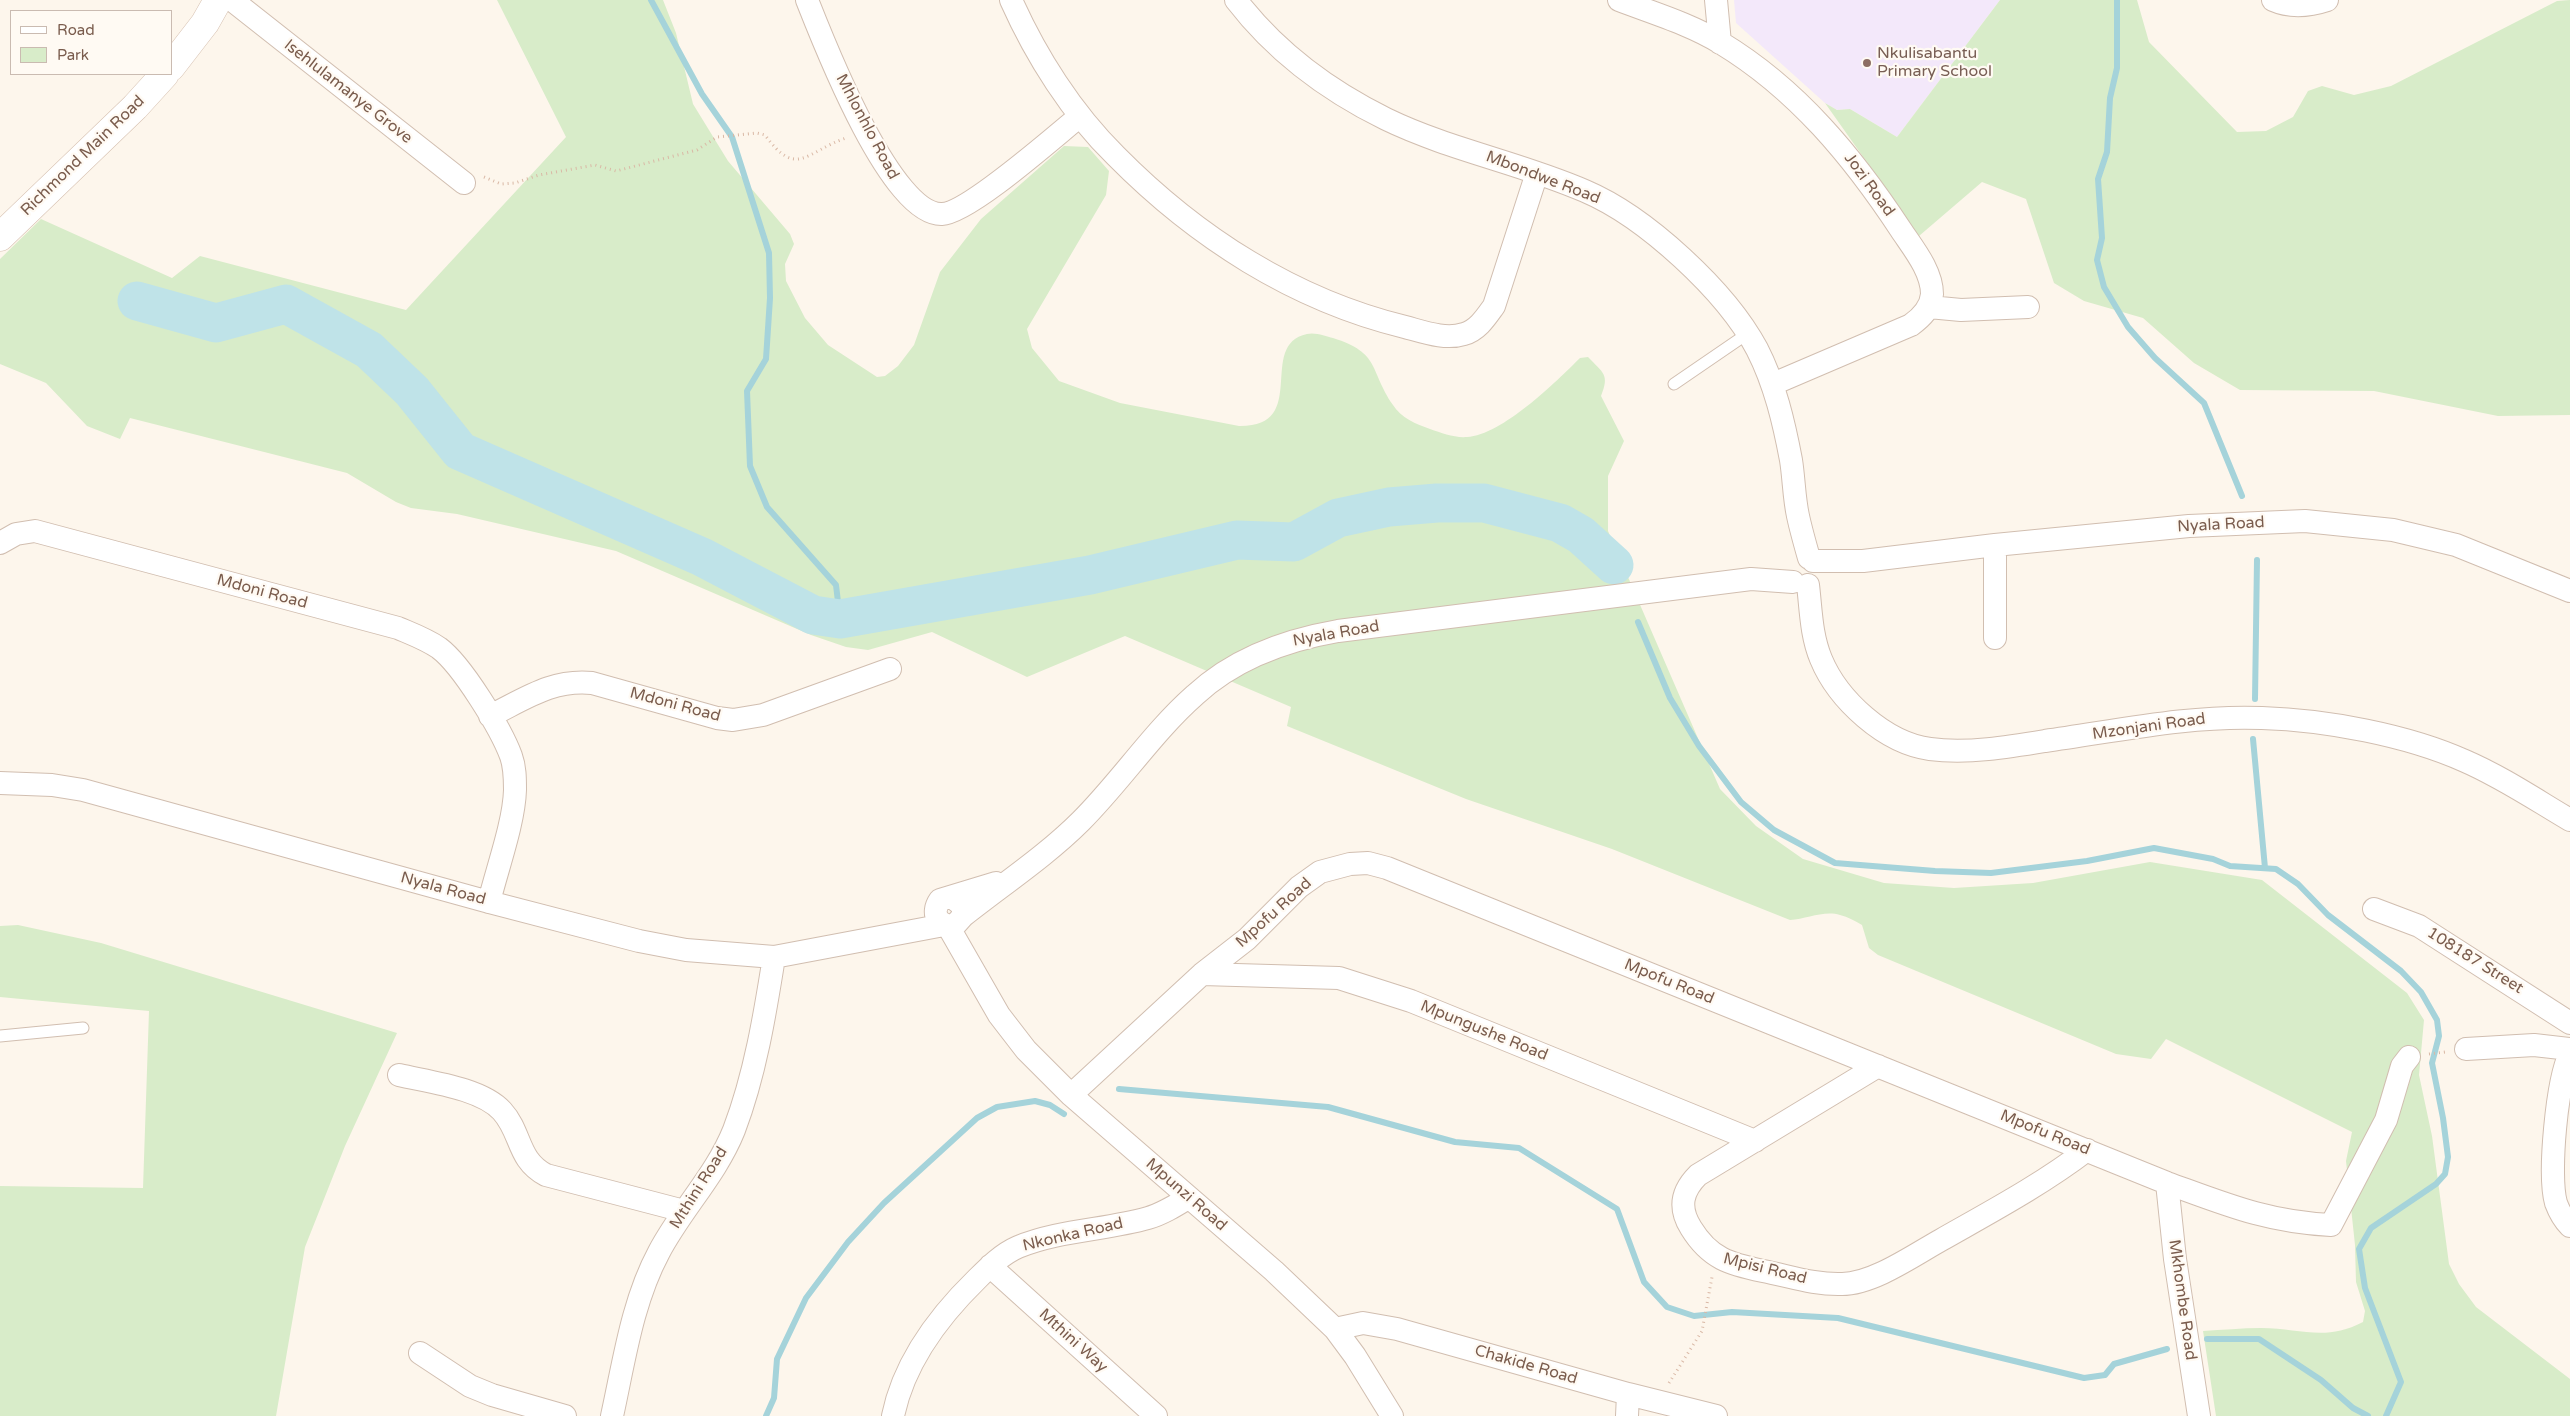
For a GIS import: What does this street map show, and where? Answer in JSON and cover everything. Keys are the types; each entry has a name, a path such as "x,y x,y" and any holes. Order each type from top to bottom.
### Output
{"main road":[{"path":"172,66 205,23 218,0"},
{"name":"Richmond Main Road","path":"0,237 135,107 164,75"}],"street":[{"name":"Isehlulamanye Grove","path":"232,0 464,183"},
{"name":"Mhlonhlo Road","path":"807,0 824,42 866,131 900,188 928,213 944,214 956,210 987,190 1080,116"},
{"path":"1011,0 1033,46 1080,116 1114,155 1147,186 1215,242 1276,277 1323,300 1377,321 1452,337 1466,334 1482,324 1494,306 1537,173"},
{"name":"Mbondwe Road","path":"1236,0 1252,21 1279,49 1307,73 1350,101 1431,138 1587,191 1618,209 1658,237 1703,279 1728,307 1757,348 1773,384 1791,461 1803,570"},
{"name":"Jozi Road","path":"1619,0 1667,18 1720,43 1794,99 1831,135 1869,182 1919,257 1929,277 1932,294 1929,307"},
{"path":"1716,0 1720,43"},
{"path":"2273,0 2289,5 2308,6 2327,0"},
{"path":"1773,384 1912,324 1922,317 1929,307 1961,310 2028,307"},
{"name":"Nyala Road","path":"0,783 52,785 83,790 489,902 639,941 721,954 774,956 889,935 951,915 1009,879 1080,822 1196,694 1219,676 1267,650 1314,635 1751,579 1864,561 1995,545 2213,524 2305,521 2394,530 2456,545 2570,591"},
{"name":"Mdoni Road","path":"0,543 16,534 35,531 398,628 425,639 441,649 458,668 490,716 511,756 515,771 515,792 489,902"},
{"path":"1995,545 1995,638"},
{"name":"Mzonjani Road","path":"1803,570 1815,641 1831,678 1840,691 1874,723 1913,745 1955,750 2017,746 2226,717 2321,722 2391,738 2465,761 2500,778 2570,820"},
{"name":"Mdoni Road","path":"490,716 544,689 560,683 575,682 592,683 717,718 748,719 890,669"},
{"name":"Mpofu Road","path":"1071,1095 1202,974 1247,939 1299,888 1320,872 1343,865 1368,864 1415,880 2167,1183 2266,1218 2294,1224 2331,1226 2386,1120 2402,1066 2409,1056"},
{"name":"108187 Street","path":"2374,909 2419,926 2570,1023"},
{"name":"Mpunzi Road","path":"951,915 979,976 1011,1033 1071,1095 1274,1271 1335,1329 1355,1356 1392,1416"},
{"name":"Mthini Road","path":"612,1416 634,1318 644,1285 658,1253 684,1211 703,1186 734,1130 746,1095 765,1012 774,956"},
{"name":"Mpungushe Road","path":"1202,974 1339,978 1411,1001 1755,1141"},
{"path":"2466,1049 2534,1045 2570,1049"},
{"path":"2570,1054 2559,1088 2554,1187 2556,1204 2570,1226"},
{"name":"Mpisi Road","path":"1878,1066 1698,1175 1686,1187 1683,1205 1688,1222 1698,1240 1716,1256 1738,1265 1817,1283 1843,1284 1867,1278 1898,1264 2050,1178 2086,1150"},
{"path":"399,1075 471,1093 490,1100 503,1111 515,1130 524,1154 533,1168 546,1175 684,1211"},
{"name":"Mkhombe Road","path":"2167,1183 2175,1259 2199,1416"},
{"name":"Nkonka Road","path":"893,1416 906,1377 930,1332 951,1305 990,1266 1018,1247 1039,1240 1148,1218 1168,1210 1188,1198"},
{"name":"Mthini Way","path":"990,1266 1156,1416"},
{"name":"Chakide Road","path":"1335,1329 1363,1323 1397,1329 1627,1405 1658,1400 1716,1416"},
{"path":"420,1353 470,1386 492,1395 565,1416"}],"lane":[{"path":"1674,384 1747,334"},
{"path":"0,1036 83,1028"}],"path":[{"path":"464,183 485,176 501,184 515,183 539,175 595,165 616,171 697,150 717,137 757,134 765,135 780,154 792,161 801,160 826,145 866,131"},
{"path":"2409,1056 2466,1049"},
{"path":"1658,1400 1702,1330 1711,1281"}],"shaded area":[{"name":"Nkulisabantu Primary School","path":"1734,0 2000,0 1897,137 1850,109 1837,110 1825,103 1736,23"}],"green space":[{"path":"497,0 663,0 676,33 693,104 728,161 790,234 794,244 785,264 786,281 805,318 828,345 877,377 885,376 898,366 914,345 940,272 981,219 1064,146 1088,147 1109,171 1106,195 1027,329 1032,348 1059,381 1120,403 1239,426 1261,423 1273,414 1279,400 1285,353 1292,341 1307,334 1317,334 1348,344 1367,357 1396,410 1409,420 1444,434 1467,437 1481,434 1512,417 1543,393 1580,358 1588,357 1604,374 1605,383 1601,396 1624,441 1608,476 1608,531 1720,789 1756,826 1803,859 1884,883 1954,888 2033,883 2150,862 2262,880 2407,993 2424,1020 2419,1075 2432,1136 2449,1264 2459,1284 2476,1307 2570,1379 2570,1416 2216,1416 2203,1331 2261,1328 2324,1333 2349,1328 2363,1322 2365,1311 2356,1282 2355,1245 2346,1161 2352,1132 2166,1039 2151,1059 2116,1054 1878,955 1869,948 1862,925 1849,918 1834,914 1822,914 1790,920 1612,849 1466,799 1287,726 1291,707 1125,636 1027,677 932,632 868,650 846,647 811,635 616,551 457,514 411,508 396,502 347,473 130,418 120,439 87,426 46,383 0,364 0,259 41,219 172,278 200,256 406,310 566,137"},
{"path":"2000,0 2137,0 2149,42 2237,132 2266,131 2293,117 2308,91 2322,86 2354,95 2391,86 2557,1 2570,0 2570,415 2498,416 2374,391 2240,390 2194,363 2143,318 2084,301 2054,283 2026,199 1982,182 1919,236 1825,103 1837,110 1850,109 1897,137"},
{"path":"18,925 101,943 397,1033 345,1146 305,1247 276,1416 0,1416 0,1186 143,1188 149,1011 0,997 0,926"}],"waterway":[{"path":"651,0 702,94 732,137 769,253 770,298 766,359 747,391 750,466 767,507 836,585 840,619"},
{"path":"2117,0 2117,68 2110,98 2107,152 2098,179 2102,238 2097,260 2104,287 2128,327 2155,358 2204,403 2242,496"},
{"path":"137,301 216,323 286,304 369,350 412,391 460,451 702,557 813,615 840,619 1090,575 1237,540 1294,542 1338,518 1389,507 1437,503 1484,503 1560,523 1581,535 1614,565"},
{"path":"2255,699 2257,560"},
{"path":"1638,622 1670,698 1699,746 1741,802 1774,830 1835,863 1935,871 1991,873 2087,861 2154,848 2213,859 2230,866 2276,869 2298,884 2328,915 2401,971 2421,992 2437,1020 2439,1036 2432,1063 2443,1118 2448,1157 2445,1174 2436,1184 2371,1228 2359,1249 2365,1288 2401,1382 2386,1416"},
{"path":"2253,739 2265,868"},
{"path":"1119,1089 1328,1107 1455,1142 1519,1148 1617,1209 1644,1282 1667,1307 1694,1316 1732,1312 1838,1318 2084,1378 2105,1375 2114,1364 2167,1349"},
{"path":"766,1416 774,1398 777,1359 806,1298 848,1242 884,1203 977,1118 997,1107 1035,1101 1050,1105 1064,1114"},
{"path":"2207,1339 2259,1339 2321,1380 2353,1408 2368,1416"}],"place":[{"name":"Nkulisabantu Primary School","path":"1867,63"}]}
